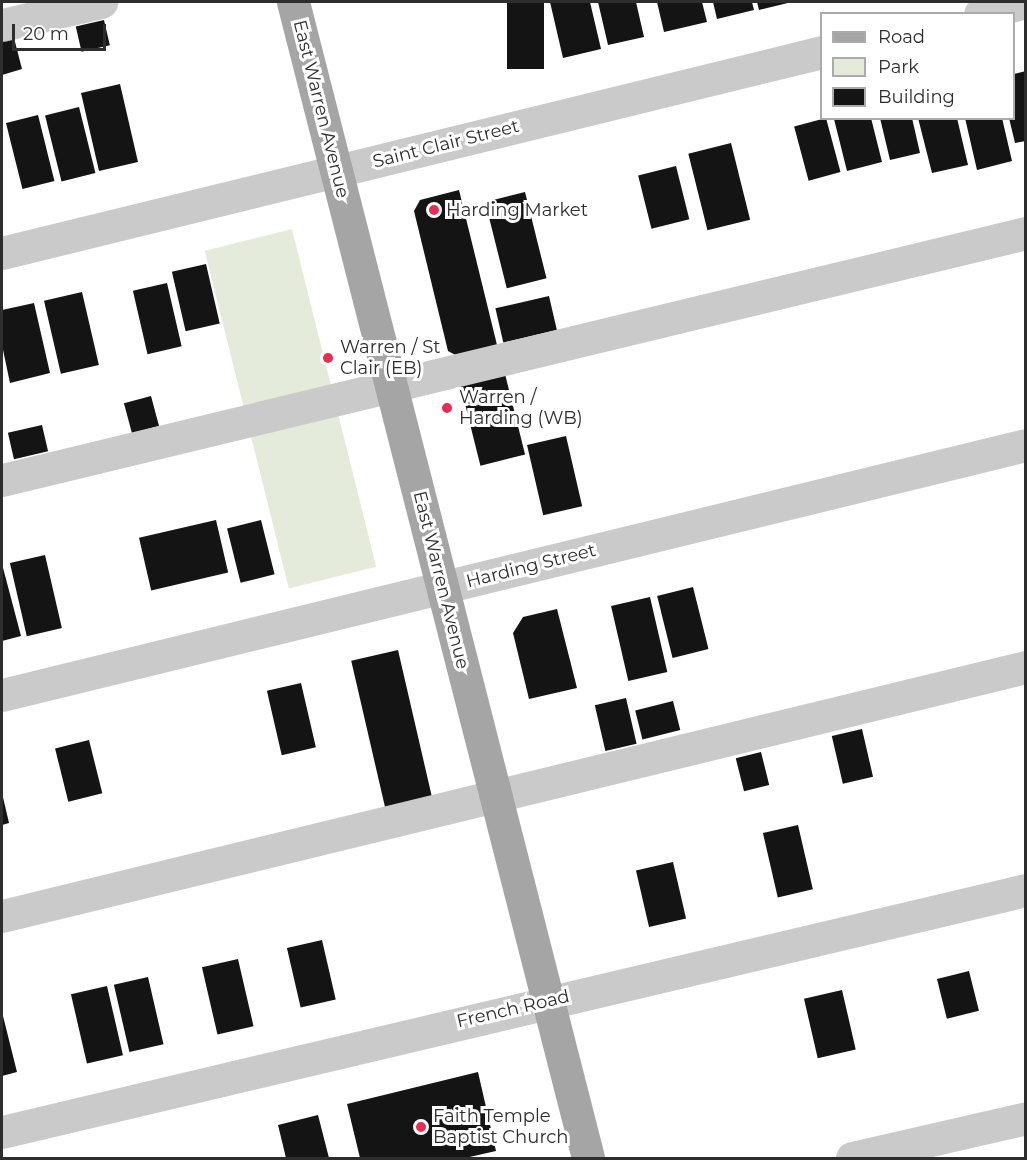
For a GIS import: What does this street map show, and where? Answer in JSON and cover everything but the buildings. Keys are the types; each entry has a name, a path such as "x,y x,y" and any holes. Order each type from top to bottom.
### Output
{"main road":[{"name":"East Warren Avenue","path":"294,2 588,1158"}],"street":[{"path":"2,25 101,2"},
{"path":"988,12 1026,2"},
{"name":"Saint Clair Street","path":"2,253 820,52"},
{"path":"2,480 1026,233"},
{"name":"Harding Street","path":"2,695 1026,445"},
{"path":"2,916 1026,667"},
{"name":"French Road","path":"2,1132 548,1000 1026,890"},
{"path":"852,1158 1026,1118"}],"green space":[{"path":"292,229 376,567 289,588 205,251"}],"place":[{"name":"Harding Market","path":"434,210"},
{"name":"Warren / St Clair (EB)","path":"328,358"},
{"name":"Warren / Harding (WB)","path":"447,408"},
{"name":"Faith Temple Baptist Church","path":"421,1127"}]}
